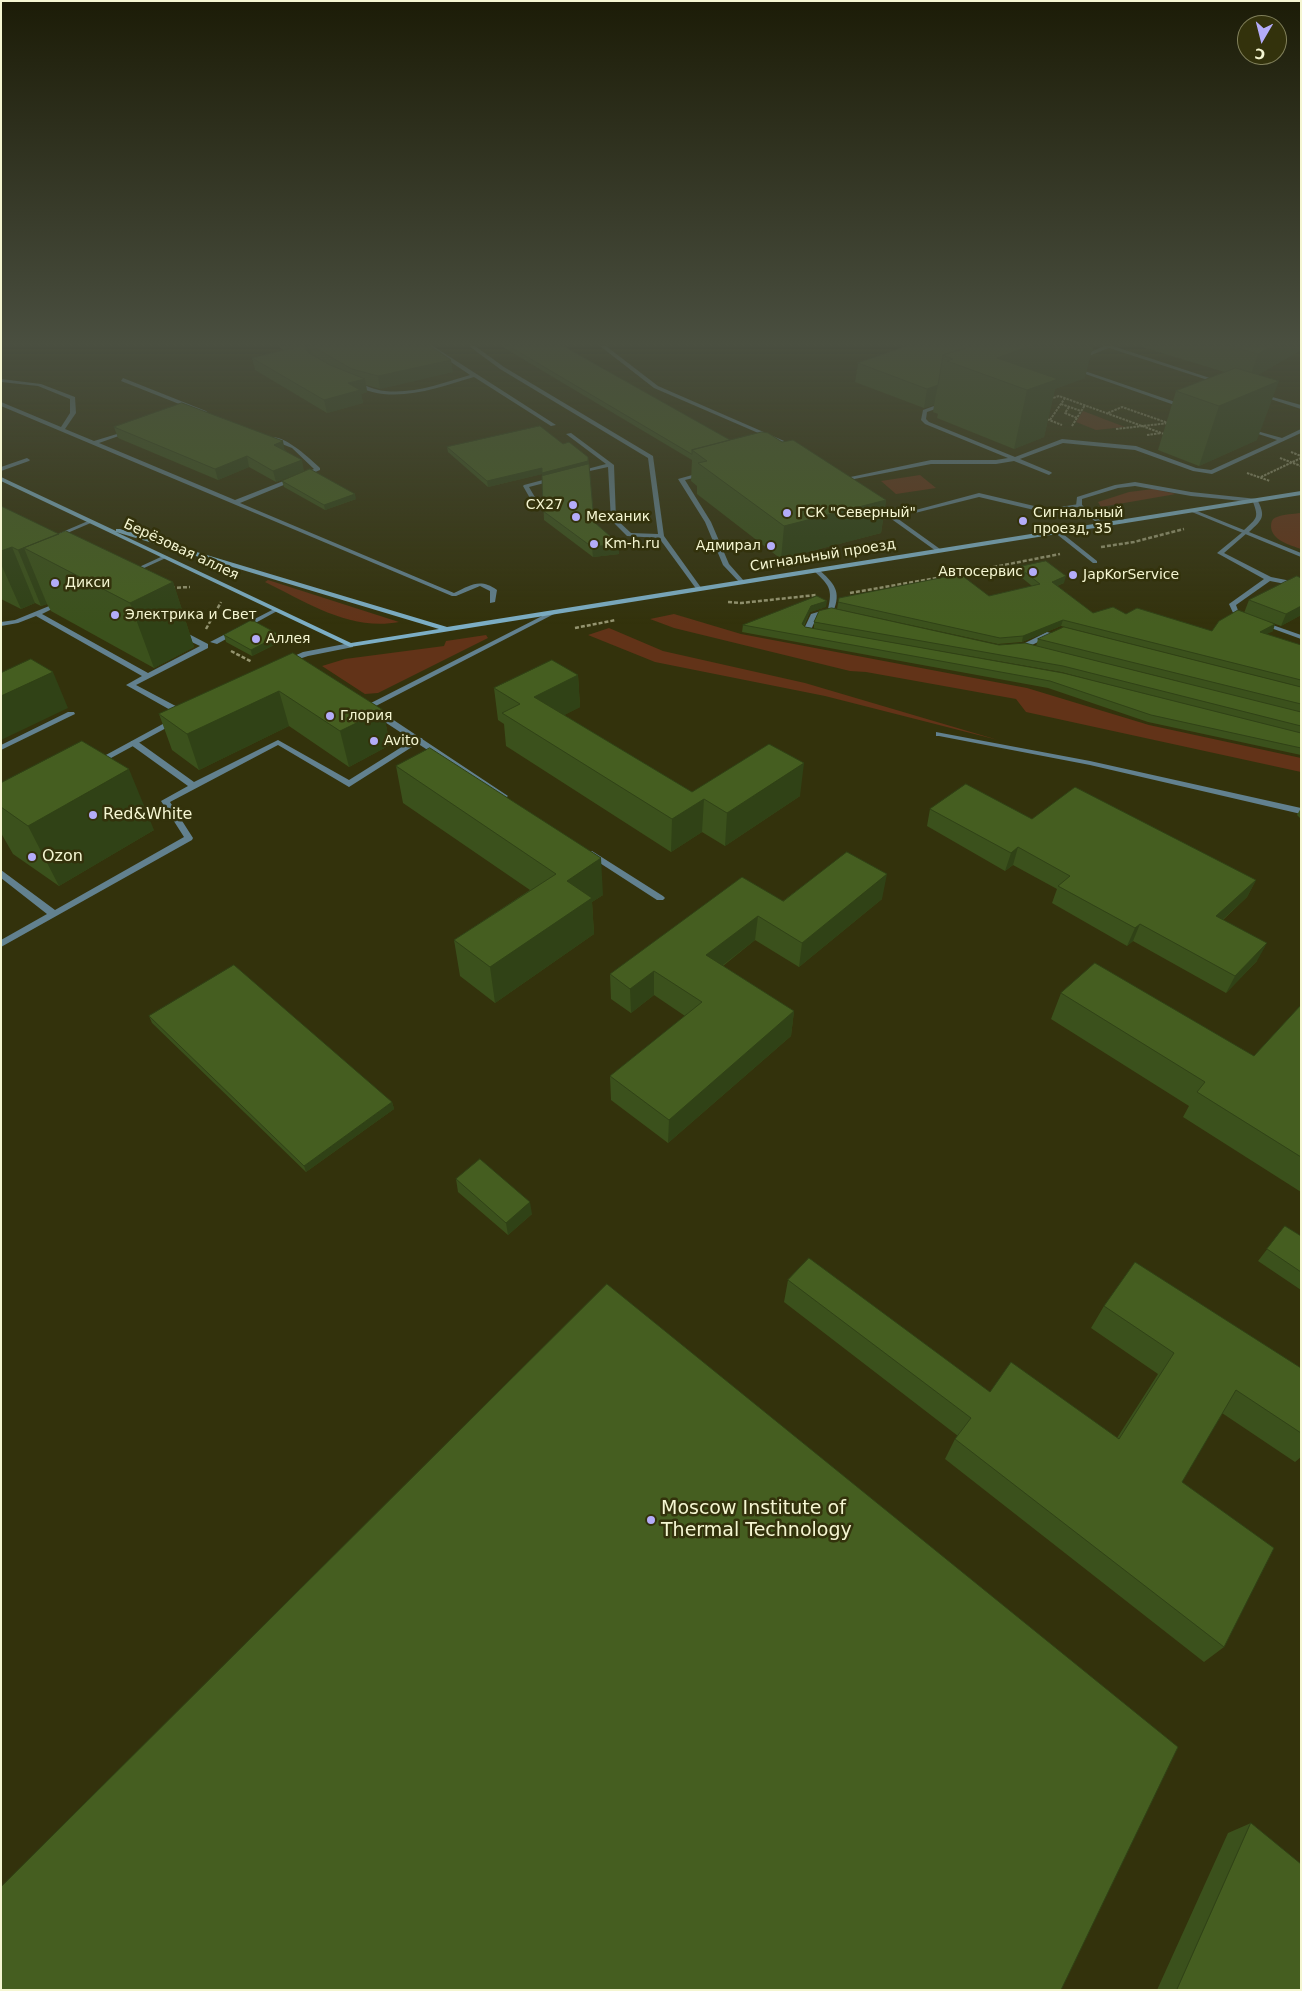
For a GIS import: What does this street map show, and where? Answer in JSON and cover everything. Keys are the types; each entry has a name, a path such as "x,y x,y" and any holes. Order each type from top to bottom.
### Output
{"main road":[{"name":"Берёзовая аллея","path":"1,479 350,645"},
{"name":"Сигнальный проезд","path":"350,645 1301,493"},
{"path":"90,522 196,552 446,629"}],"street":[{"path":"84,439 454,595 480,584 494,590 492,602"},
{"path":"94,443 106,439"},
{"path":"234,502 318,469 294,447 272,439"},
{"path":"576,439 611,465"},
{"path":"621,439 651,457 662,536 699,588"},
{"path":"776,439 799,450 790,452"},
{"path":"966,439 1048,472"},
{"path":"841,480 931,462 996,462 1015,459 1062,440 1139,449 1195,470 1212,472 1283,440"},
{"path":"1,469 27,460"},
{"path":"611,465 613,519 629,535 662,536"},
{"path":"573,474 611,465"},
{"path":"708,473 681,479 708,522 726,565 742,582"},
{"path":"533,499 526,486 564,476"},
{"path":"834,476 848,486"},
{"path":"1101,524 1079,506 1079,498 1117,486 1135,484 1191,494 1255,500 1260,514 1258,519 1220,552 1269,579 1301,585"},
{"path":"916,511 979,496 1047,512 1079,506"},
{"path":"871,502 938,550"},
{"path":"1190,510 1301,555"},
{"path":"47,539 90,522"},
{"path":"1056,531 1096,562"},
{"path":"121,576 165,557"},
{"path":"816,570 832,585 835,594 831,611"},
{"path":"1269,579 1232,604 1233,609 1236,614 1301,637"},
{"path":"1,624 16,622 70,599"},
{"path":"214,642 276,610"},
{"path":"826,635 806,631 814,614 831,611 840,613"},
{"path":"36,613 148,676"},
{"path":"367,707 552,613"},
{"path":"90,766 189,713 130,685 205,646 172,628"},
{"path":"1015,647 1024,646 1061,630"},
{"path":"282,663 306,654 350,645"},
{"path":"1024,646 1033,649"},
{"path":"292,659 303,666"},
{"path":"359,701 510,800"},
{"path":"1,748 71,714"},
{"path":"939,734 1090,763 1301,811"},
{"path":"1,944 189,838 165,801 278,742 350,784 419,740"},
{"path":"134,743 194,786"},
{"path":"585,849 660,898"},
{"path":"1,873 54,914"}],"path":[{"path":"1139,449 1163,439"},
{"path":"1260,478 1301,458"},
{"path":"1228,466 1275,483"},
{"path":"956,575 1081,550 1134,542 1185,529"},
{"path":"721,601 741,603 835,594 891,587 946,576"},
{"path":"171,588 190,586"},
{"path":"214,642 202,636 221,602"}],"shaded area":[{"path":"920,475 936,488 896,494 881,481"},
{"path":"1153,489 1176,494 1101,507 1098,502 1129,492"},
{"path":"1301,513 1301,549 1287,544 1274,535 1271,523 1276,517"},
{"path":"268,580 399,622 381,624 346,619 313,606 265,582"},
{"path":"674,614 741,634 1027,688 1149,725 1301,758 1301,772 1026,712 1016,699 866,672 850,671 674,628 650,619"},
{"path":"609,628 663,651 805,683 998,740 825,696 655,662 588,635"},
{"path":"486,635 488,638 378,693 365,694 322,666 345,659 444,646 446,641"}],"building":[{"path":"143,439 277,439 283,441 274,445 302,460 273,471 247,456 215,469"},
{"path":"483,439 557,439 563,444 569,442 588,457 588,461 542,473 542,468 487,481 447,447"},
{"path":"666,439 730,440 692,450 692,454"},
{"path":"735,439 777,439 782,442 793,440 886,500 784,526 698,463 707,461 692,450"},
{"path":"589,464 594,522 619,544 592,547 543,511 542,476"},
{"path":"310,469 355,494 324,505 282,481"},
{"path":"1,506 59,534 18,550 12,547 1,551"},
{"path":"66,531 173,582 130,603 24,548"},
{"path":"1046,561 1066,576 1052,582 1093,613 1113,607 1126,614 1137,608 1212,631 1219,621 1238,610 1275,624 1260,632 1301,645 1301,680 1063,620 1023,636 1000,638 838,602 839,598 960,574 989,596 1040,584 1018,567"},
{"path":"1297,576 1301,578 1301,606 1286,614 1249,600"},
{"path":"817,596 827,601 811,606 802,624 805,627 1063,673 1301,733 1301,748 1151,715 1050,681 743,625"},
{"path":"832,608 999,645 1025,643 1301,712 1301,726 1063,666 814,622 819,611"},
{"path":"252,620 280,635 251,650 224,635"},
{"path":"1064,627 1301,687 1301,704 1038,639"},
{"path":"293,653 383,710 340,731 279,691 187,734 159,714"},
{"path":"31,659 53,672 1,696 1,673"},
{"path":"552,660 578,675 534,697 692,792 769,744 804,763 727,813 704,799 672,819 502,713 520,704 494,688"},
{"path":"82,741 129,769 28,826 1,807 1,783"},
{"path":"430,748 601,858 567,881 592,898 490,967 454,940 556,874 396,766"},
{"path":"966,784 1032,819 1075,787 1256,880 1216,916 1267,943 1235,976 1140,924 1135,928 1058,886 1070,876 1018,847 1011,853 930,809"},
{"path":"847,852 887,874 802,943 758,916 706,955 794,1011 669,1120 610,1076 702,1002 654,971 630,989 610,974 742,877 783,901"},
{"path":"1095,963 1254,1056 1301,1005 1301,1157 1197,1092 1205,1082 1061,993"},
{"path":"234,965 392,1102 304,1166 149,1016"},
{"path":"480,1159 530,1202 506,1223 456,1179"},
{"path":"1285,1226 1301,1236 1301,1272 1267,1249"},
{"path":"809,1258 990,1392 1011,1362 1119,1439 1174,1353 1104,1306 1135,1262 1301,1368 1301,1433 1236,1390 1182,1482 1274,1548 1224,1647 955,1439 971,1418 788,1280"},
{"path":"607,1284 1178,1747 1061,1990 1,1990 1,1887"},
{"path":"1251,1823 1301,1864 1301,1990 1177,1990"}],"place":[{"name":"CX27","path":"573,505"},
{"name":"ГСК \"Северный\"","path":"787,513"},
{"name":"Механик","path":"576,517"},
{"name":"Сигнальный проезд, 35","path":"1023,521"},
{"name":"Km-h.ru","path":"594,544"},
{"name":"Адмирал","path":"771,546"},
{"name":"Автосервис","path":"1033,572"},
{"name":"JapKorService","path":"1073,575"},
{"name":"Дикси","path":"55,583"},
{"name":"Электрика и Свет","path":"115,615"},
{"name":"Аллея","path":"256,639"},
{"name":"Глория","path":"330,716"},
{"name":"Avito","path":"374,741"},
{"name":"Red&White","path":"93,815"},
{"name":"Ozon","path":"32,857"},
{"name":"Moscow Institute of Thermal Technology","path":"651,1520"}]}
